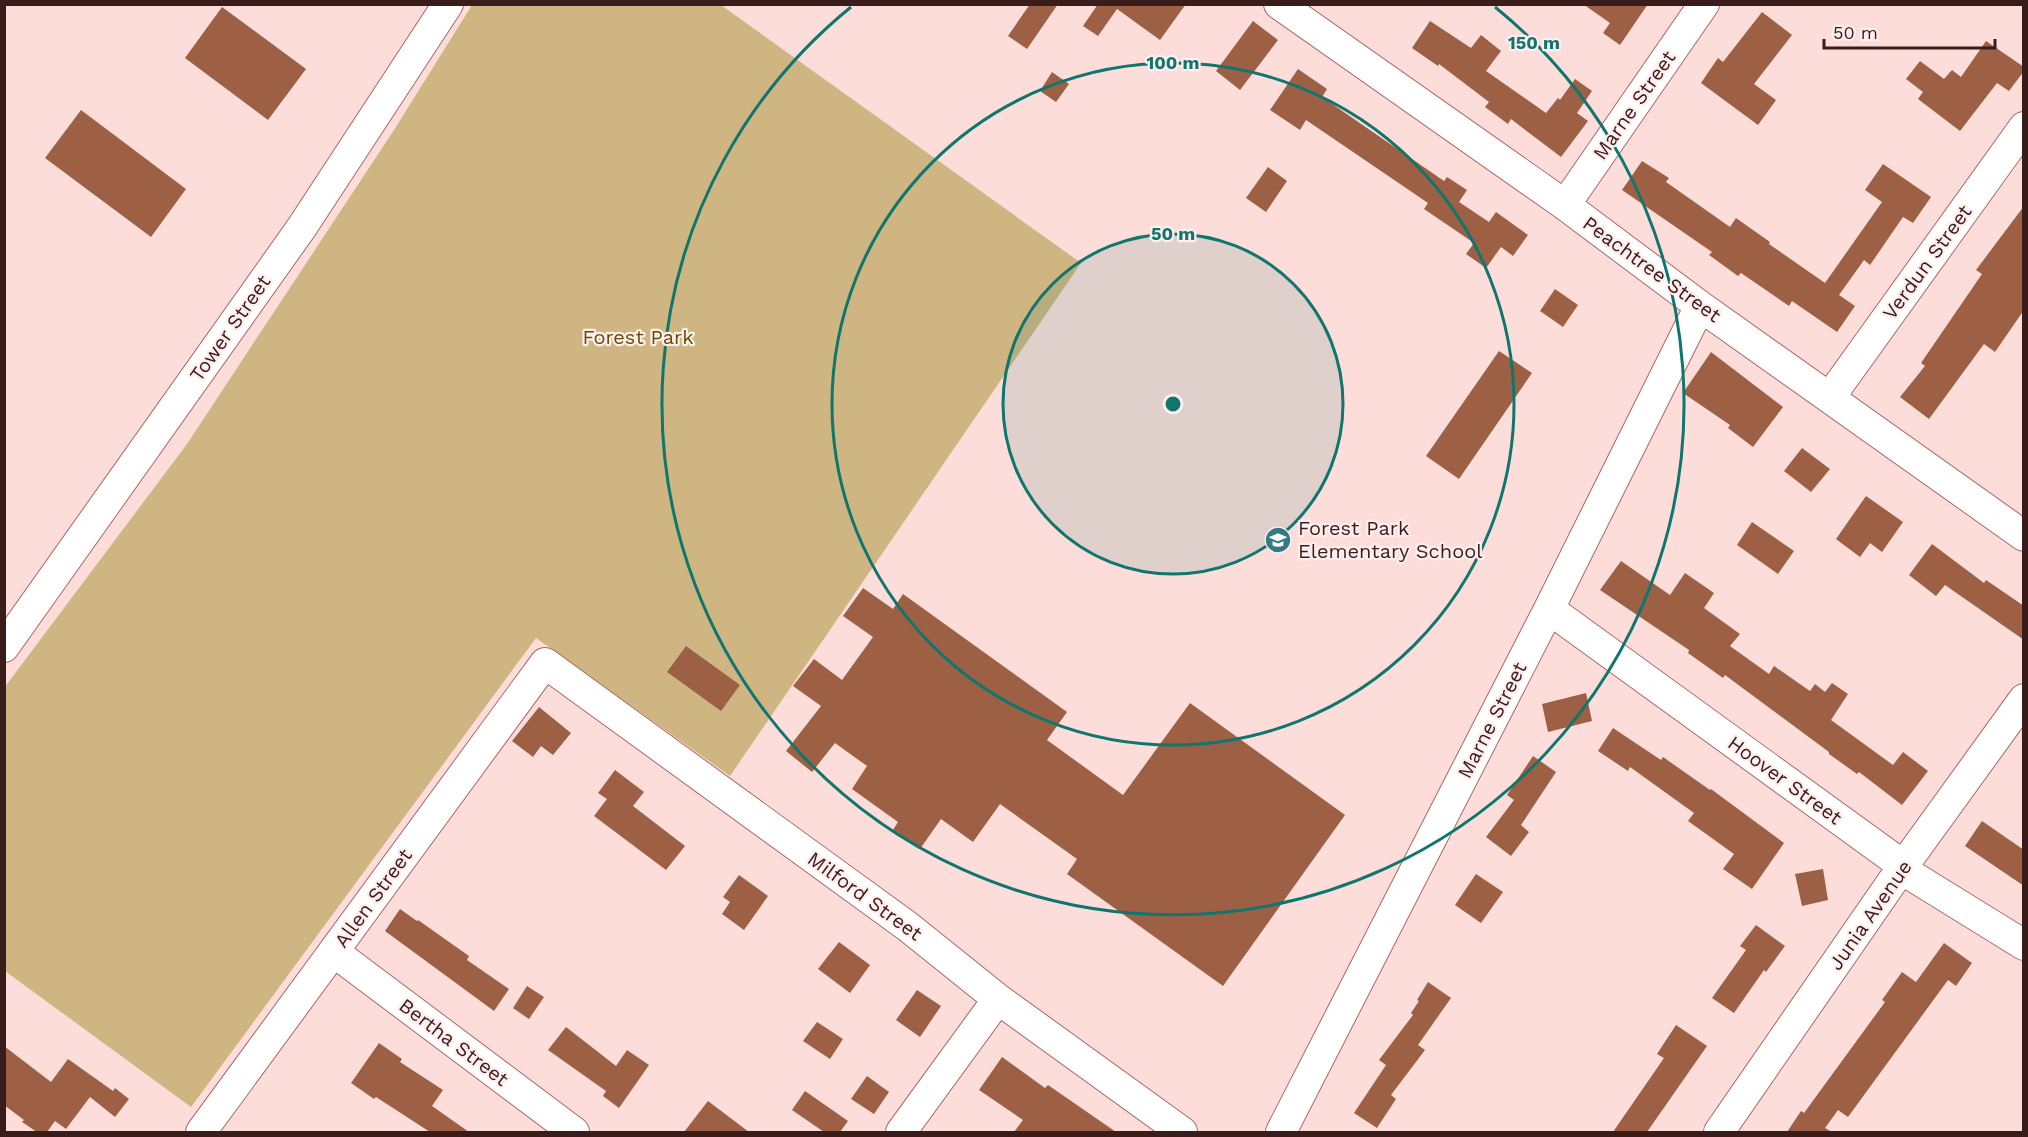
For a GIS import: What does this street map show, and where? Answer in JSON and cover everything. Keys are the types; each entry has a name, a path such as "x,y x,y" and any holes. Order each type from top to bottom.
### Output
{"street":[{"name":"Tower Street","path":"4,647 302,227 448,4"},
{"name":"Peachtree Street","path":"1279,4 1565,205 1700,306 2024,536"},
{"name":"Marne Street","path":"1565,205 1704,4"},
{"name":"Verdun Street","path":"1830,397 2024,127"},
{"name":"Marne Street","path":"1281,1132 1549,609 1700,306"},
{"name":"Hoover Street","path":"1549,609 1894,859 1901,869 2024,945"},
{"name":"Allen Street","path":"201,1132 545,663"},
{"name":"Milford Street","path":"545,663 907,926 998,999 1182,1132"},
{"name":"Junia Avenue","path":"1719,1132 1901,869 2024,699"},
{"name":"Bertha Street","path":"334,952 574,1132"},
{"path":"901,1132 998,999"}],"green space":[{"name":"Forest Park","path":"472,5 721,5 1081,263 730,776 536,638 191,1107 5,971 4,688 187,444 394,130"}],"building":[{"path":"1030,4 1058,4 1027,49 1008,36"},
{"path":"1098,4 1186,4 1160,40 1117,9 1098,36 1083,26"},
{"path":"1583,4 1648,4 1620,45 1603,33 1610,23"},
{"path":"222,7 306,69 268,120 185,58"},
{"path":"1762,12 1792,35 1754,84 1776,100 1758,125 1701,83 1718,58 1723,62"},
{"path":"1253,21 1278,40 1240,90 1216,71"},
{"path":"1430,21 1471,48 1481,35 1501,51 1486,71 1546,113 1558,98 1560,100 1575,79 1592,91 1577,113 1588,121 1561,157 1511,119 1508,124 1485,107 1489,102 1439,64 1438,66 1412,48"},
{"path":"1986,41 2024,67 2024,71 2009,91 1997,83 1960,131 1918,99 1923,92 1906,79 1920,61 1944,79 1952,70 1961,77"},
{"path":"1298,69 1327,89 1322,97 1444,181 1447,177 1467,190 1459,202 1489,222 1496,212 1528,235 1513,256 1501,247 1486,268 1466,254 1474,243 1424,209 1428,203 1306,120 1300,130 1270,110"},
{"path":"1052,72 1069,84 1056,102 1040,91"},
{"path":"81,110 186,189 151,237 45,158"},
{"path":"1642,161 1669,178 1666,182 1730,227 1736,218 1825,283 1882,202 1865,190 1883,164 1931,197 1913,223 1903,217 1870,265 1864,260 1839,295 1855,306 1837,332 1792,301 1789,306 1741,273 1738,276 1709,255 1712,252 1622,190"},
{"path":"1268,167 1287,181 1266,212 1246,198"},
{"path":"2024,206 2024,310 1995,352 1984,344 1929,419 1900,397 1925,366 1921,363 1982,274 1976,270"},
{"path":"1555,289 1578,305 1563,327 1540,311"},
{"path":"1499,351 1532,373 1459,479 1426,456"},
{"path":"1711,352 1783,407 1753,447 1728,428 1730,425 1683,393"},
{"path":"1802,448 1830,469 1811,492 1784,471"},
{"path":"1866,496 1903,522 1882,552 1870,543 1860,557 1836,539"},
{"path":"1752,522 1794,551 1778,574 1737,545"},
{"path":"1932,544 1984,583 1986,580 2024,606 2024,640 1945,585 1936,596 1909,575"},
{"path":"1621,561 1670,595 1685,573 1714,593 1704,608 1740,634 1730,646 1769,674 1774,666 1810,691 1815,684 1825,692 1832,683 1848,694 1831,720 1893,765 1903,752 1928,771 1902,805 1859,772 1857,774 1829,754 1725,675 1723,678 1688,653 1689,650 1600,590"},
{"path":"863,588 893,609 903,594 1067,712 1047,740 1123,795 1190,703 1345,815 1223,986 1067,874 1077,859 1000,804 973,842 941,819 920,849 893,830 898,822 852,789 867,766 835,743 812,772 786,751 821,706 793,686 814,659 842,680 873,637 843,616"},
{"path":"686,646 740,685 721,711 667,672"},
{"path":"1586,693 1592,721 1548,732 1542,704"},
{"path":"539,707 571,733 553,755 541,746 533,757 512,741"},
{"path":"1613,728 1661,760 1663,757 1711,789 1784,843 1752,889 1723,869 1734,854 1688,821 1694,813 1630,767 1628,771 1598,751"},
{"path":"1533,756 1556,772 1521,825 1529,832 1511,856 1486,837 1514,800 1507,795"},
{"path":"615,770 644,792 633,806 685,846 666,870 594,816 607,799 598,793"},
{"path":"1982,821 2024,850 2024,886 1965,846"},
{"path":"1823,869 1828,900 1802,906 1795,874"},
{"path":"1476,874 1503,892 1481,923 1455,905"},
{"path":"739,875 768,896 744,930 722,914 730,902 723,897"},
{"path":"400,909 469,956 467,960 509,989 494,1011 385,931"},
{"path":"1756,925 1785,946 1766,972 1764,970 1734,1013 1712,998 1746,950 1740,946"},
{"path":"839,942 870,965 850,993 818,969"},
{"path":"1944,943 1972,963 1956,986 1948,980 1848,1117 1838,1110 1825,1128 1832,1132 1787,1132 1801,1111 1804,1113 1885,1002 1882,1000 1902,972 1916,982"},
{"path":"1428,982 1451,998 1418,1045 1425,1050 1391,1095 1396,1099 1377,1128 1354,1113 1386,1065 1379,1060 1413,1015 1411,1013"},
{"path":"527,986 544,997 529,1019 513,1008"},
{"path":"917,990 941,1006 920,1037 896,1020"},
{"path":"817,1022 843,1039 830,1059 803,1041"},
{"path":"1676,1025 1707,1046 1647,1132 1613,1132 1664,1058 1657,1054"},
{"path":"566,1027 616,1066 627,1050 649,1065 619,1108 603,1096 606,1091 548,1050"},
{"path":"379,1043 402,1059 400,1062 443,1090 432,1106 469,1132 430,1132 351,1083"},
{"path":"4,1046 51,1082 68,1059 113,1091 115,1088 129,1099 115,1117 90,1097 66,1129 55,1121 47,1132 37,1132 4,1105"},
{"path":"1002,1057 1045,1088 1048,1085 1116,1132 1014,1132 1023,1120 979,1090"},
{"path":"867,1076 889,1092 874,1114 851,1099"},
{"path":"805,1091 848,1121 840,1132 824,1132 792,1110"},
{"path":"708,1101 749,1132 684,1132"}],"place":[{"name":"Forest Park Elementary School","path":"1278,540"}]}
